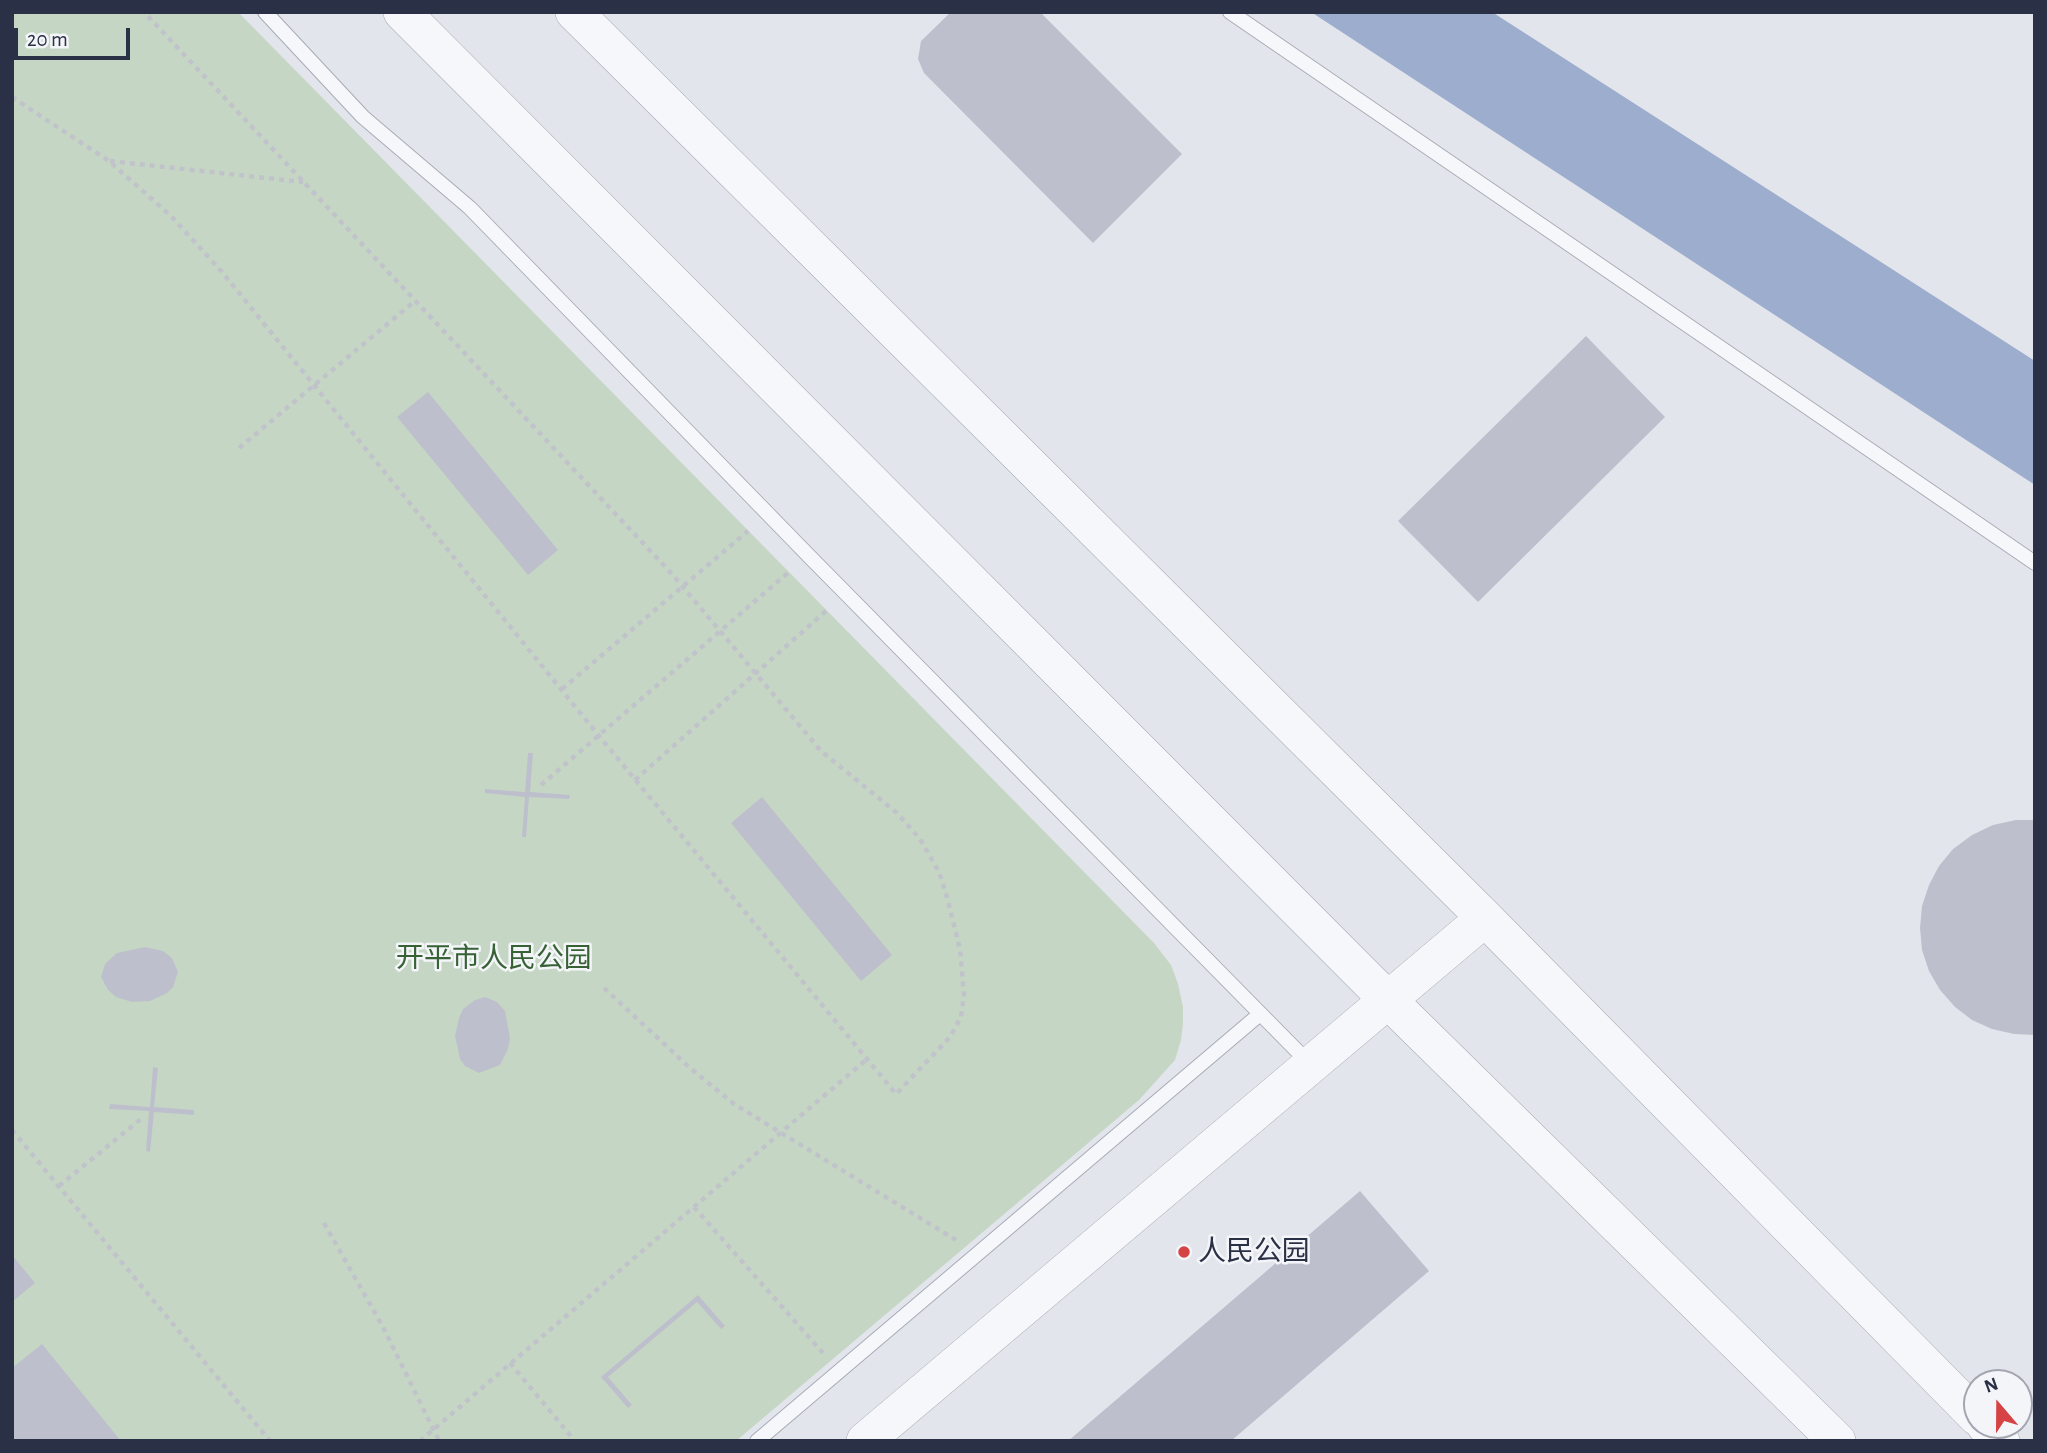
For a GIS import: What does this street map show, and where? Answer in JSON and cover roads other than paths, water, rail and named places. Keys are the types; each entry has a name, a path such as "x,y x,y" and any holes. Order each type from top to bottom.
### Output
{"street":[{"path":"402,12 1387,999 1837,1441"},
{"path":"574,12 1485,918 1963,1403"},
{"path":"865,1441 1485,918"}],"lane":[{"path":"265,12 363,117 470,208 1310,1064"},
{"path":"1230,12 2035,563"},
{"path":"757,1441 1260,1014"}],"water":[{"path":"1311,12 1492,12 2035,361 2035,485"}],"place":[{"name":"人民公园","path":"1184,1252"}],"park label":[{"name":"开平市人民公园","path":"494,959"}]}
